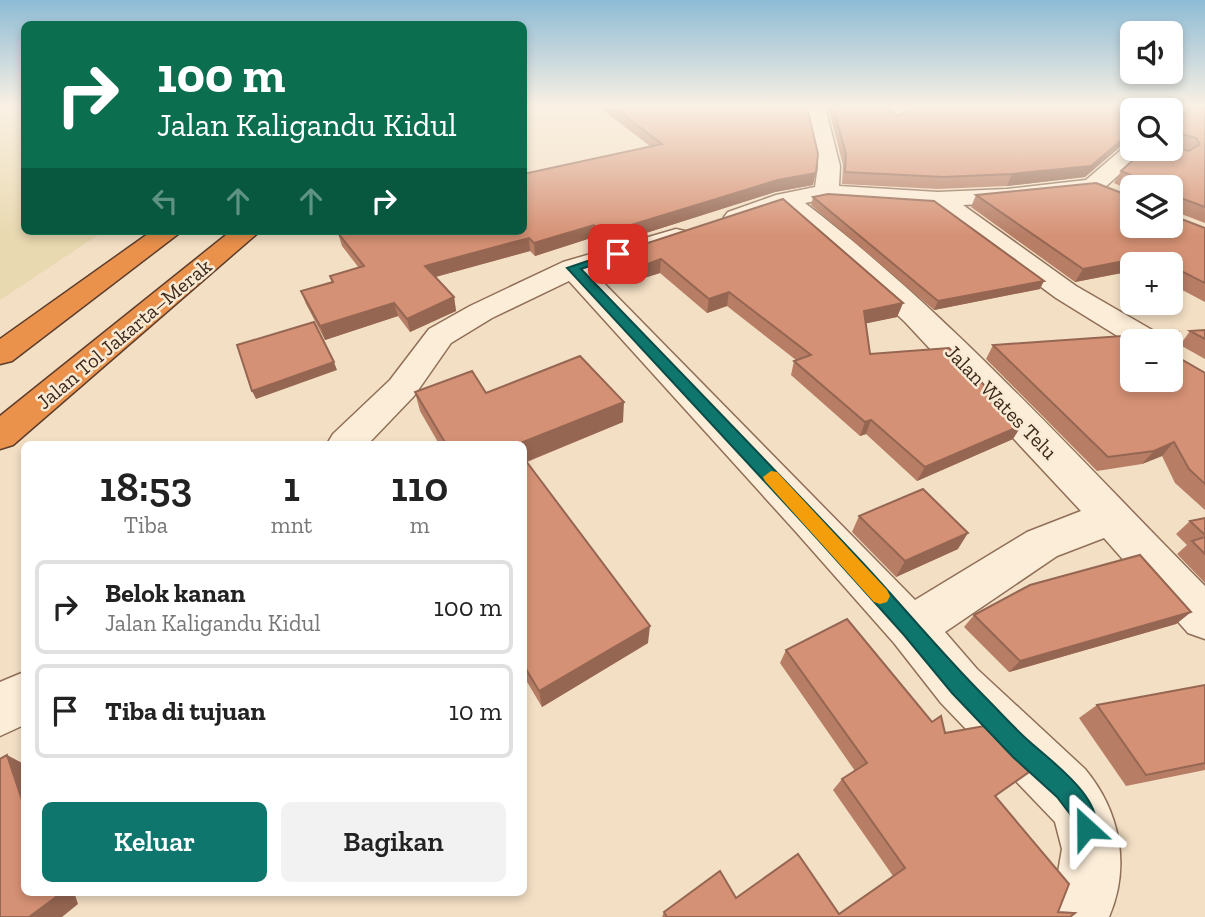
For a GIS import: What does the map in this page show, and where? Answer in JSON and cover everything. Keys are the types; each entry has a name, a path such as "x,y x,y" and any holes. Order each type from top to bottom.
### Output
{"highway":[{"path":"0,355 164,235"},
{"name":"Jalan Tol Jakarta–Merak","path":"0,436 242,235"}],"street":[{"path":"825,150 829,166 826,192"},
{"path":"349,441 402,388 440,336 481,312 573,268 785,200 826,192 938,199 1102,190 1126,161"},
{"path":"938,199 1066,292 1128,329"},
{"name":"Jalan Wates Telu","path":"785,200 900,299 1205,618"},
{"path":"573,268 911,628 959,686 1065,789 1080,808 1092,849 1084,903 1073,917"},
{"path":"911,628 1042,544 1111,517"},
{"path":"0,710 21,699"}],"shaded area":[{"path":"0,150 21,150 21,235 98,235 0,300"}],"building":[{"path":"635,150 817,150 818,154 816,173 778,180 605,233 594,225 534,243 529,238 425,266 454,297 407,319 394,303 320,326 301,291 333,282 330,276 364,266 340,235 527,235 527,173"},
{"path":"845,150 1110,150 1091,166 1012,174 943,177 845,172"},
{"path":"1185,150 1205,150 1205,207 1183,199 1183,175 1130,175 1121,171 1132,161 1183,161"},
{"path":"1096,183 1120,192 1120,238 1183,238 1183,220 1205,228 1205,283 1183,272 1183,252 1120,252 1120,262 1083,269 976,195"},
{"path":"828,194 934,201 1044,281 938,301 813,197"},
{"path":"783,199 903,303 864,311 870,354 949,348 1022,425 925,467 871,420 865,422 794,361 811,355 729,292 709,299 661,259 645,265 626,250"},
{"path":"314,322 334,362 252,391 237,345"},
{"path":"1205,330 1205,339 1190,331"},
{"path":"1120,336 1120,392 1183,392 1183,360 1205,373 1205,484 1189,469 1174,442 1154,451 1108,457 993,345"},
{"path":"580,356 624,402 526,441 444,441 415,392 472,371 486,393"},
{"path":"527,462 650,626 539,691 527,671"},
{"path":"923,489 968,533 905,561 859,516"},
{"path":"1205,518 1205,535 1190,521"},
{"path":"1205,537 1205,554 1192,541"},
{"path":"1140,555 1191,612 1020,661 974,615 1030,585"},
{"path":"847,619 932,722 941,716 945,733 984,726 1029,772 995,796 1069,884 1058,912 1075,913 1070,917 667,917 664,912 720,871 736,898 798,854 839,914 905,868 842,779 867,763 786,650"},
{"path":"1205,685 1205,763 1146,775 1097,705"},
{"path":"7,755 21,797 21,896 56,897 29,917 0,917 0,759"}],"slow traffic":[{"path":"771,477 880,596"}],"route":[{"path":"618,254 573,268 911,628 959,686 1065,789 1080,808 1086,828"}]}
